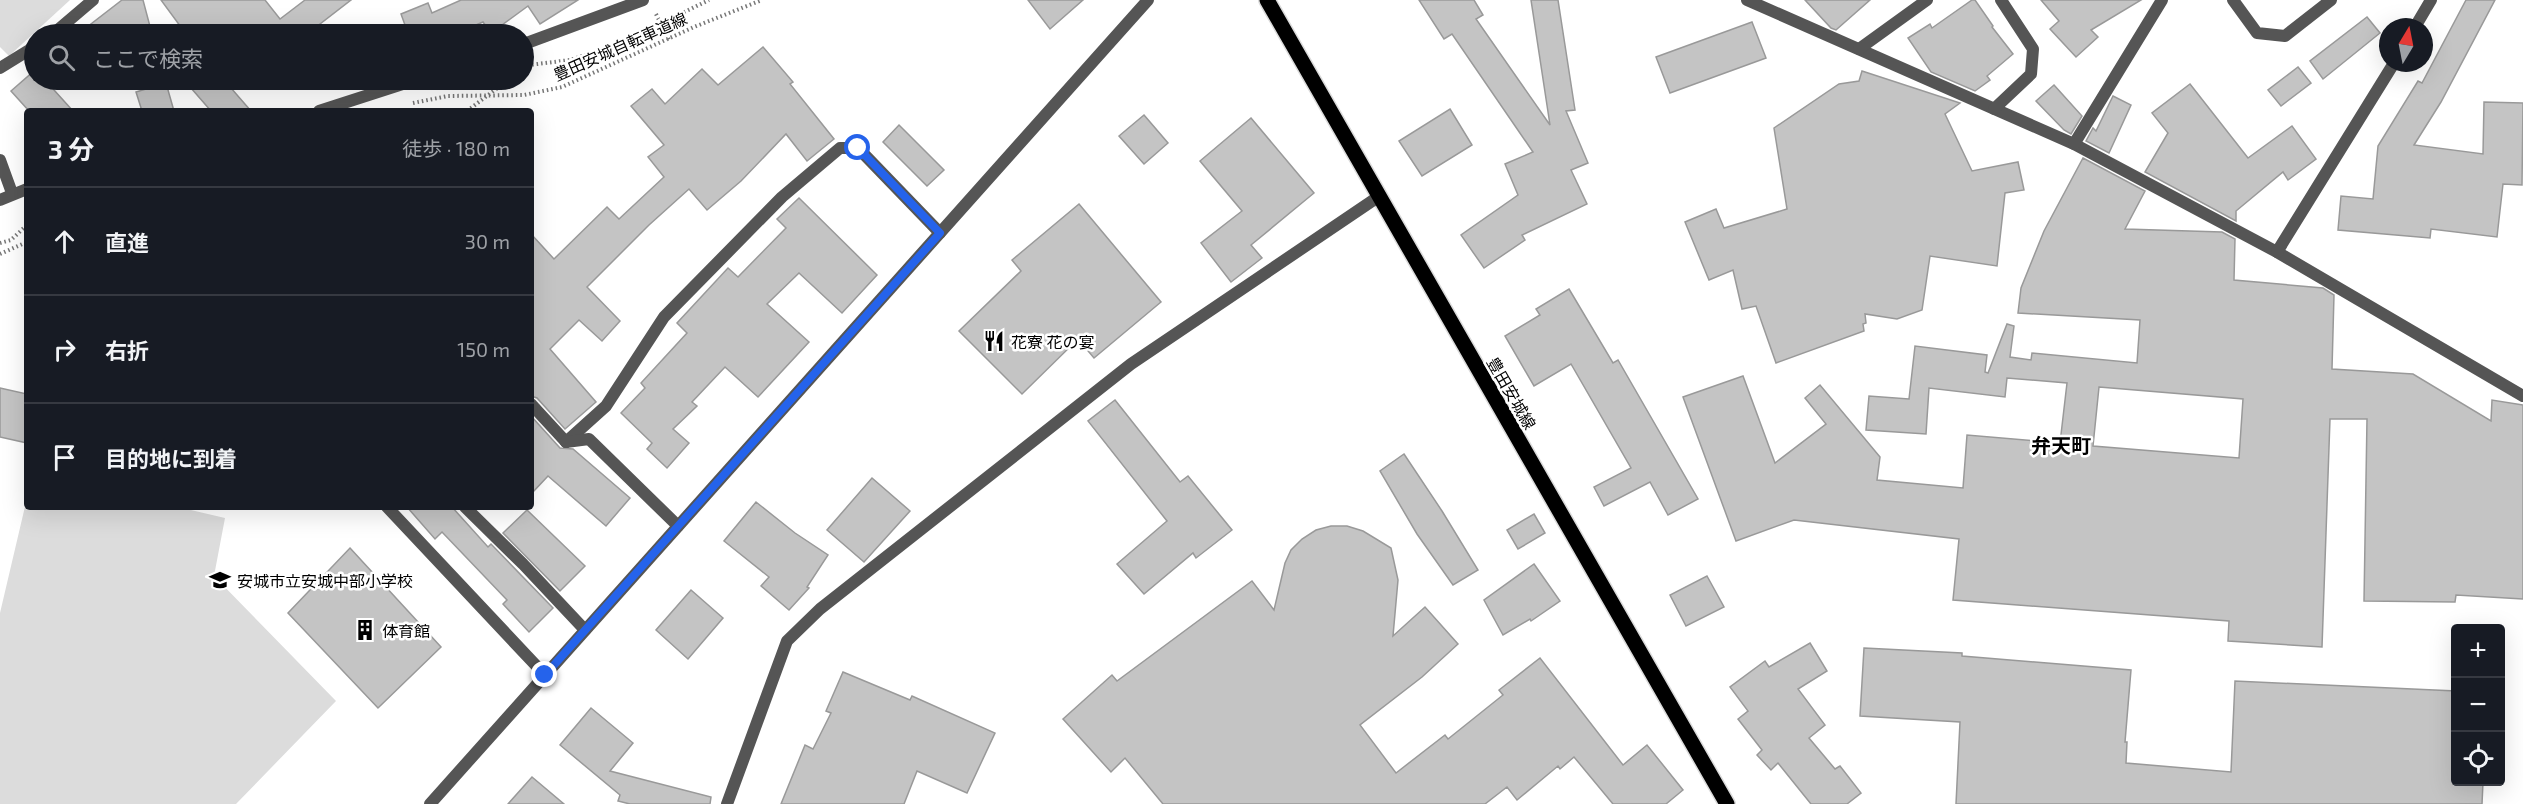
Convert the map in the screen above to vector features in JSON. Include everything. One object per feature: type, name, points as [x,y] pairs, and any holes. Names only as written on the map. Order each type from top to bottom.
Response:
[{"type":"main road","name":"豊田安城線","points":[[1267,0],[1727,804]]},
{"type":"street","points":[[65,24],[93,0]]},
{"type":"street","points":[[430,804],[1148,0]]},
{"type":"street","points":[[1747,0],[2074,144],[2277,252],[2523,396]]},
{"type":"street","points":[[1859,49],[1927,0]]},
{"type":"street","points":[[1994,109],[2031,74],[2033,49],[2001,0]]},
{"type":"street","points":[[2074,144],[2162,0]]},
{"type":"street","points":[[2233,0],[2257,33],[2285,36],[2331,0]]},
{"type":"street","points":[[2420,18],[2431,0]]},
{"type":"street","points":[[534,41],[648,4]]},
{"type":"street","points":[[0,68],[24,53]]},
{"type":"street","points":[[2277,252],[2388,72]]},
{"type":"street","points":[[328,108],[383,90]]},
{"type":"street","points":[[566,442],[606,406],[663,317],[782,197],[840,148],[858,148],[940,233]]},
{"type":"street","points":[[0,160],[12,193]]},
{"type":"street","points":[[0,200],[24,190]]},
{"type":"street","points":[[727,804],[787,641],[820,609],[1131,364],[1378,197]]},
{"type":"street","points":[[534,407],[566,442]]},
{"type":"street","points":[[566,442],[589,440],[678,526]]},
{"type":"street","points":[[390,510],[545,675]]},
{"type":"street","points":[[468,510],[585,630]]},
{"type":"path","points":[[534,64],[570,60],[619,44],[710,0]]},
{"type":"path","name":"豊田安城自転車道線","points":[[404,105],[448,96],[525,95],[562,87],[762,0]]},
{"type":"path","points":[[648,4],[669,40]]},
{"type":"path","points":[[471,108],[495,90]]},
{"type":"path","points":[[0,243],[11,240],[24,228]]},
{"type":"path","points":[[0,254],[24,243]]},
{"type":"shaded area","points":[[0,0],[70,0],[44,24],[24,24],[24,42],[9,56],[0,47]]},
{"type":"shaded area","points":[[24,510],[191,510],[225,518],[214,576],[336,701],[236,804],[0,804],[0,613]]},
{"type":"building","points":[[122,0],[143,0],[149,24],[91,24]]},
{"type":"building","points":[[161,0],[265,0],[280,19],[305,0],[351,0],[320,24],[179,24]]},
{"type":"building","points":[[461,0],[578,0],[540,24],[528,6],[503,24],[484,24],[483,22],[478,24],[405,24],[401,14],[428,3],[432,13]]},
{"type":"building","points":[[1028,0],[1083,0],[1050,29]]},
{"type":"building","points":[[1419,0],[1474,0],[1483,15],[1476,19],[1550,125],[1531,0],[1558,0],[1575,110],[1566,111],[1588,163],[1571,170],[1587,204],[1522,235],[1525,240],[1484,268],[1461,235],[1518,195],[1505,164],[1533,152],[1452,34],[1444,39]]},
{"type":"building","points":[[1805,0],[1870,0],[1836,30],[1831,28]]},
{"type":"building","points":[[1975,0],[2013,54],[1987,76],[1990,80],[1975,91],[1931,72],[1908,38],[1930,24],[1932,28]]},
{"type":"building","points":[[2041,0],[2141,0],[2091,30],[2098,37],[2076,57],[2050,29],[2059,21]]},
{"type":"building","points":[[2466,0],[2495,0],[2441,102],[2414,145],[2483,154],[2484,102],[2523,103],[2522,185],[2503,184],[2497,237],[2431,229],[2430,238],[2338,230],[2341,196],[2373,199],[2378,146],[2418,81],[2422,83],[2428,72],[2433,72],[2433,62]]},
{"type":"building","points":[[2367,17],[2379,32],[2323,79],[2310,61]]},
{"type":"building","points":[[1752,22],[1766,58],[1670,93],[1656,57]]},
{"type":"building","points":[[763,47],[793,82],[790,84],[834,139],[807,161],[786,134],[741,181],[707,210],[689,189],[587,287],[620,321],[602,341],[579,320],[550,349],[596,402],[565,429],[534,397],[534,237],[554,259],[607,207],[619,219],[664,177],[648,157],[664,145],[631,106],[652,89],[665,104],[702,69],[718,85]]},
{"type":"building","points":[[2298,67],[2311,83],[2281,106],[2268,90]]},
{"type":"building","points":[[1862,71],[1960,103],[1945,114],[1972,171],[2018,162],[2024,190],[2005,193],[1997,266],[1930,256],[1922,310],[1897,319],[1865,314],[1864,331],[1776,363],[1756,306],[1742,309],[1733,270],[1709,280],[1685,222],[1716,209],[1724,228],[1787,209],[1774,128],[1839,84],[1859,81]]},
{"type":"building","points":[[24,80],[24,90],[54,90],[70,108],[26,108],[11,91]]},
{"type":"building","points":[[2190,84],[2248,158],[2292,126],[2316,159],[2288,180],[2283,172],[2236,211],[2236,221],[2145,172],[2168,133],[2152,113]]},
{"type":"building","points":[[2054,85],[2082,116],[2071,134],[2064,130],[2036,101]]},
{"type":"building","points":[[168,90],[173,108],[141,108],[136,92]]},
{"type":"building","points":[[193,90],[233,90],[248,108],[208,108]]},
{"type":"building","points":[[2113,96],[2131,105],[2109,153],[2086,141],[2093,128],[2096,131]]},
{"type":"building","points":[[1450,109],[1472,145],[1422,176],[1399,141]]},
{"type":"building","points":[[1144,115],[1168,143],[1144,164],[1119,136]]},
{"type":"building","points":[[1251,118],[1314,193],[1251,245],[1262,258],[1231,282],[1201,243],[1242,211],[1200,161]]},
{"type":"building","points":[[899,125],[944,170],[927,186],[883,142]]},
{"type":"building","points":[[2083,158],[2145,191],[2125,229],[2222,232],[2235,239],[2234,280],[2323,288],[2334,295],[2332,369],[2413,374],[2491,421],[2492,400],[2523,405],[2523,599],[2456,595],[2455,602],[2364,601],[2367,419],[2330,419],[2322,647],[2228,641],[2229,621],[1953,600],[1959,539],[1794,520],[1736,541],[1683,397],[1743,376],[1775,463],[1826,424],[1805,398],[1820,385],[1880,457],[1877,480],[1963,488],[1967,435],[2060,443],[2067,383],[2007,378],[2005,397],[1929,388],[1926,434],[1866,430],[1869,396],[1909,399],[1915,346],[1987,355],[1985,372],[1988,373],[2007,324],[2014,326],[2010,357],[2031,360],[2032,353],[2137,363],[2140,320],[2018,313],[2021,288],[2044,231]],"holes":[[[2099,387],[2243,399],[2239,458],[2093,446]]]},
{"type":"building","points":[[799,198],[877,275],[842,313],[799,273],[767,304],[809,342],[758,397],[725,367],[692,402],[697,406],[673,429],[689,443],[667,468],[647,449],[652,443],[621,413],[645,388],[641,383],[687,333],[677,323],[728,268],[738,277],[786,228],[777,219]]},
{"type":"building","points":[[1079,204],[1161,302],[1094,358],[1078,339],[1022,394],[959,331],[1021,271],[1012,260]]},
{"type":"building","points":[[1569,289],[1613,363],[1618,360],[1698,499],[1668,515],[1650,482],[1604,506],[1594,487],[1631,468],[1571,364],[1534,386],[1505,336],[1540,315],[1536,309]]},
{"type":"building","points":[[0,388],[24,393],[24,442],[0,437]]},
{"type":"building","points":[[1115,400],[1180,482],[1188,476],[1232,530],[1196,558],[1193,553],[1144,594],[1117,564],[1167,521],[1088,421]]},
{"type":"building","points":[[534,419],[560,448],[573,449],[630,498],[606,526],[548,476],[534,491]]},
{"type":"building","points":[[1404,454],[1478,570],[1453,585],[1417,534],[1380,471]]},
{"type":"building","points":[[872,478],[910,511],[864,562],[827,530]]},
{"type":"building","points":[[756,502],[795,533],[828,555],[807,587],[809,588],[789,610],[761,586],[769,577],[724,541]]},
{"type":"building","points":[[410,510],[455,510],[488,547],[491,544],[553,608],[529,632],[503,604],[507,600],[442,532],[435,539]]},
{"type":"building","points":[[527,510],[585,566],[560,591],[503,533]]},
{"type":"building","points":[[1534,514],[1545,533],[1518,549],[1507,530]]},
{"type":"building","points":[[1331,526],[1347,526],[1363,531],[1391,548],[1398,580],[1393,636],[1425,607],[1458,644],[1422,677],[1360,725],[1396,773],[1445,735],[1448,739],[1503,695],[1499,690],[1540,658],[1623,765],[1647,745],[1683,790],[1666,804],[1613,804],[1574,757],[1560,769],[1558,766],[1517,800],[1507,787],[1485,804],[1163,804],[1125,758],[1111,772],[1063,719],[1112,675],[1117,681],[1252,581],[1274,610],[1285,563],[1291,550],[1316,530]]},
{"type":"building","name":"体育館","points":[[350,548],[441,647],[378,708],[288,613]]},
{"type":"building","points":[[1534,564],[1560,601],[1531,621],[1530,619],[1503,635],[1484,600]]},
{"type":"building","points":[[1707,576],[1724,607],[1686,626],[1670,595]]},
{"type":"building","points":[[691,590],[723,618],[688,659],[656,630]]},
{"type":"building","points":[[1810,643],[1827,671],[1798,689],[1825,725],[1809,738],[1835,769],[1840,766],[1861,793],[1847,804],[1811,804],[1778,763],[1771,770],[1757,755],[1762,750],[1738,719],[1748,711],[1730,687],[1765,661],[1769,667]]},
{"type":"building","points":[[1864,648],[1962,653],[1962,656],[2131,670],[2125,742],[2127,742],[2126,763],[2231,772],[2235,681],[2451,691],[2451,786],[2483,786],[2482,804],[1956,804],[1960,722],[1860,716]]},
{"type":"building","points":[[843,672],[910,700],[912,696],[995,733],[967,793],[917,771],[904,804],[781,804],[805,745],[813,749],[831,713],[826,711]]},
{"type":"building","points":[[591,708],[633,743],[610,771],[711,797],[710,804],[630,804],[618,801],[620,795],[560,745]]},
{"type":"building","points":[[532,777],[564,804],[508,804]]},
{"type":"place","name":"花寮 花の宴","points":[[994,341]]},
{"type":"place","name":"安城市立安城中部小学校","points":[[220,580]]},
{"type":"place","name":"体育館","points":[[365,630]]},
{"type":"district","name":"弁天町","points":[[2061,445]]},
{"type":"route","points":[[545,675],[940,233],[858,148]]}]
